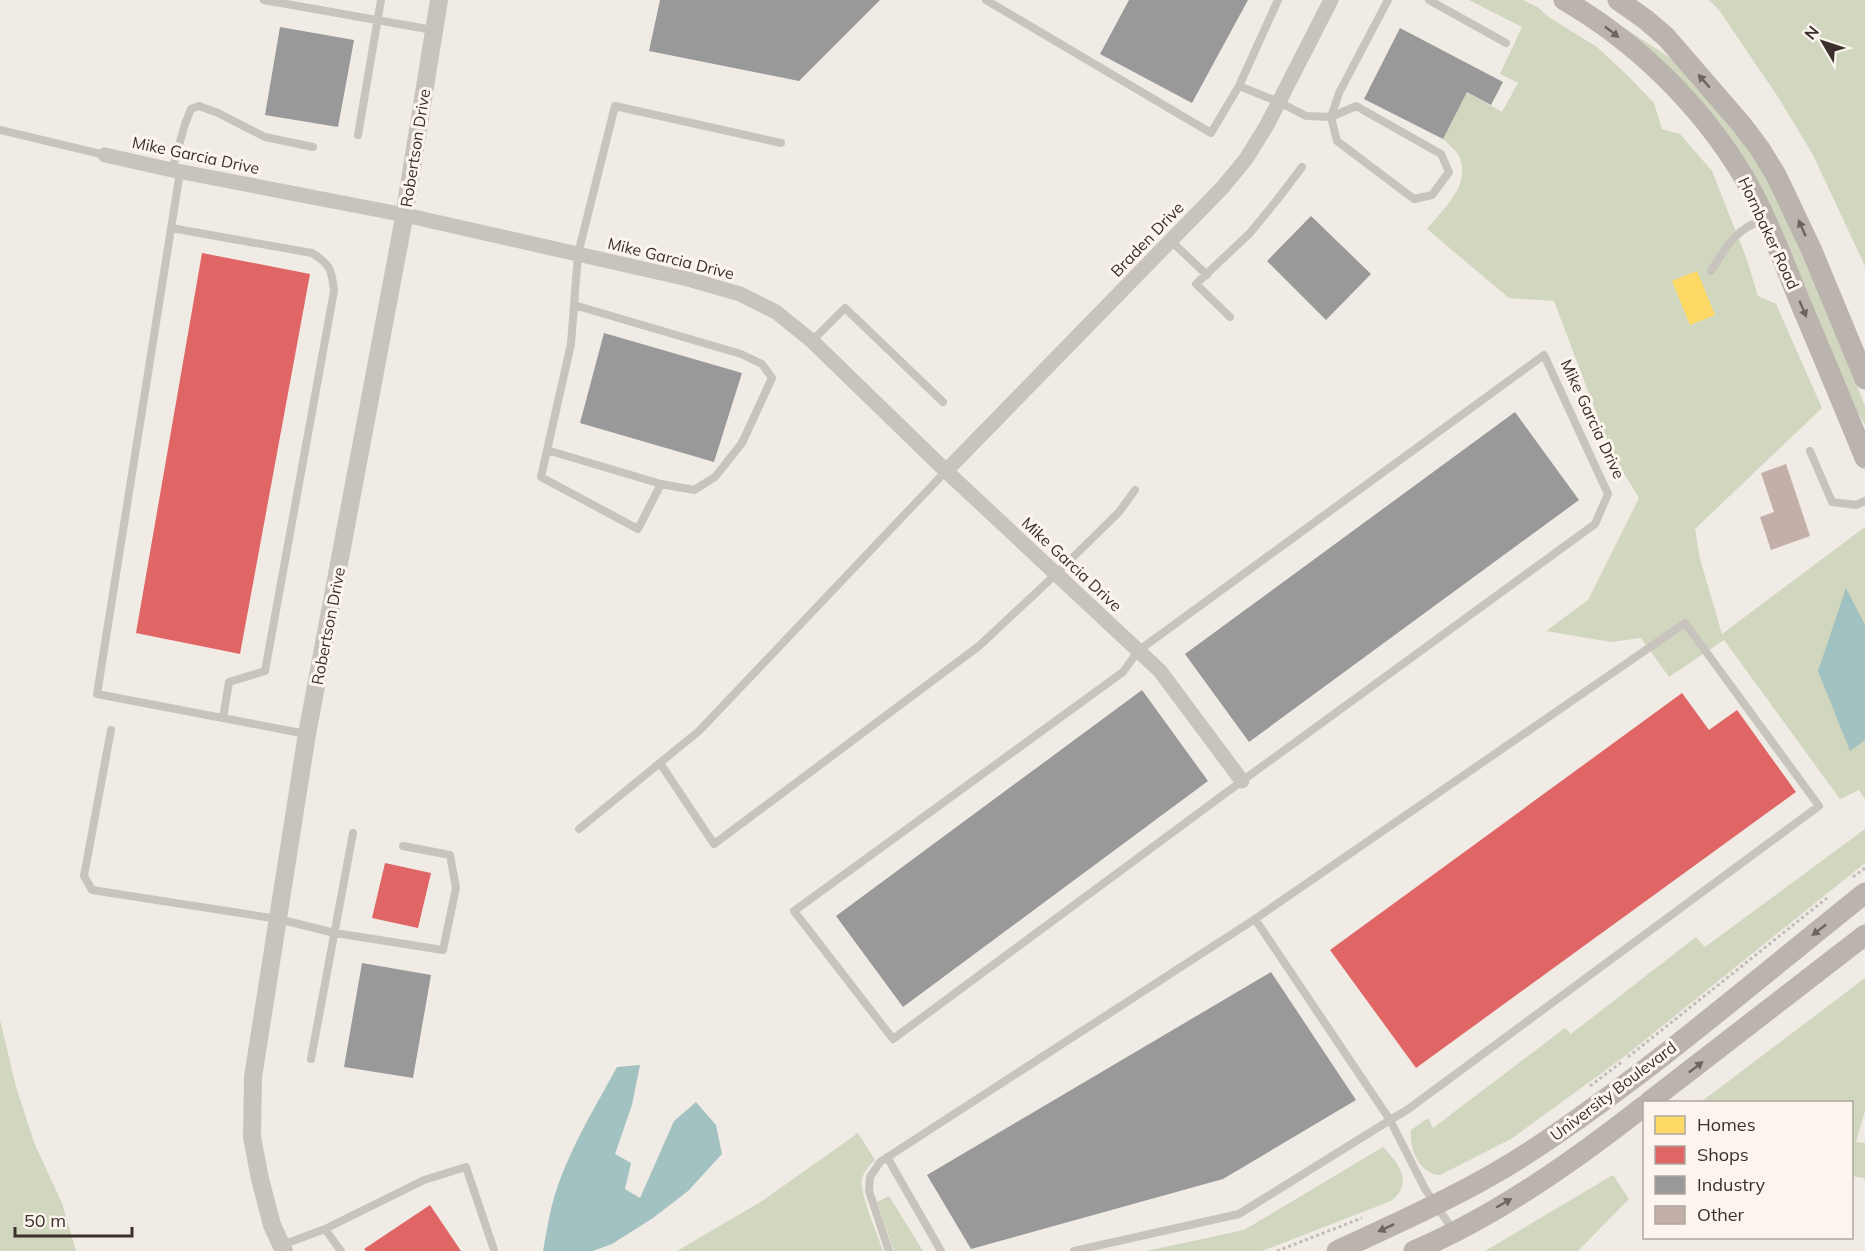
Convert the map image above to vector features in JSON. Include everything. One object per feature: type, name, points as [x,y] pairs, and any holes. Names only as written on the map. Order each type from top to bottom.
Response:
[{"type":"main road","name":"Hornbaker Road","points":[[1564,0],[1627,44],[1678,91],[1742,173],[1767,220],[1865,458]]},
{"type":"main road","name":"Hornbaker Road","points":[[1618,0],[1666,37],[1761,148],[1799,222],[1865,379]]},
{"type":"main road","name":"University Boulevard","points":[[1337,1251],[1436,1205],[1490,1176],[1571,1124],[1656,1060],[1856,888]]},
{"type":"main road","name":"University Boulevard","points":[[1650,1101],[1865,935]]},
{"type":"main road","name":"University Boulevard","points":[[1414,1251],[1454,1232],[1515,1196],[1606,1136],[1643,1107]]},
{"type":"street","name":"Robertson Drive","points":[[283,1248],[273,1225],[260,1179],[252,1137],[253,1077],[307,734],[405,215],[439,0]]},
{"type":"street","name":"Braden Drive","points":[[946,471],[1222,189],[1246,159],[1279,102],[1331,0]]},
{"type":"street","name":"Mike Garcia Drive","points":[[105,154],[176,171],[405,215],[688,279],[740,294],[776,312],[812,341],[946,471],[1160,670],[1242,781]]},
{"type":"lane","points":[[264,0],[433,30]]},
{"type":"lane","points":[[358,135],[381,0]]},
{"type":"lane","points":[[986,0],[1211,133],[1239,86],[1278,0]]},
{"type":"lane","points":[[1239,86],[1306,116],[1331,117],[1356,105],[1441,154],[1449,172],[1432,195],[1414,199],[1337,141],[1331,117],[1339,93],[1388,0]]},
{"type":"lane","points":[[1429,0],[1506,43]]},
{"type":"lane","points":[[307,734],[97,693],[171,228],[176,171],[185,124],[191,110],[199,106],[265,137],[313,147]]},
{"type":"lane","points":[[661,484],[638,530],[541,477],[571,344],[578,254],[615,106],[781,143]]},
{"type":"lane","points":[[0,130],[105,154]]},
{"type":"lane","points":[[1230,317],[1196,285],[1250,233],[1302,167]]},
{"type":"lane","points":[[1711,271],[1732,239],[1752,223],[1767,220]]},
{"type":"lane","points":[[171,228],[312,253],[325,261],[333,274],[334,291],[265,671],[229,682],[223,718]]},
{"type":"lane","points":[[1171,241],[1207,274]]},
{"type":"lane","points":[[547,450],[661,484],[694,490],[715,477],[742,443],[772,378],[762,364],[741,354],[574,305]]},
{"type":"lane","points":[[812,341],[845,308],[943,402]]},
{"type":"lane","name":"Mike Garcia Drive","points":[[1544,355],[1608,494],[1595,524],[1242,781],[893,1040],[794,911],[1123,672],[1138,651],[1544,355]]},
{"type":"lane","points":[[1810,451],[1832,502],[1856,505],[1865,501]]},
{"type":"lane","points":[[579,829],[699,731],[946,471]]},
{"type":"lane","points":[[660,763],[714,844],[979,646],[1119,512],[1136,490]]},
{"type":"lane","points":[[889,1251],[869,1191],[873,1171],[888,1157],[1255,919],[1685,623],[1819,806],[1407,1110],[1239,1214],[1074,1251]]},
{"type":"lane","points":[[111,730],[84,876],[92,890],[278,919],[335,933],[443,950],[456,888],[450,855],[403,846]]},
{"type":"lane","points":[[311,1059],[353,833]]},
{"type":"lane","points":[[1255,919],[1390,1120],[1415,1171],[1454,1232]]},
{"type":"lane","points":[[888,1157],[941,1251]]},
{"type":"lane","points":[[283,1248],[424,1180],[466,1167],[494,1250]]},
{"type":"lane","points":[[325,1229],[341,1251]]},
{"type":"path","points":[[1856,888],[1865,868]]},
{"type":"path","points":[[1589,1086],[1830,895]]},
{"type":"path","points":[[1277,1251],[1372,1214]]},
{"type":"green space","points":[[1469,0],[1523,0],[1539,8],[1547,16],[1597,47],[1654,103],[1662,129],[1680,134],[1712,171],[1747,260],[1758,296],[1776,304],[1822,408],[1695,529],[1700,559],[1722,634],[1865,527],[1865,799],[1859,790],[1840,799],[1724,640],[1669,677],[1641,638],[1611,642],[1546,631],[1588,600],[1639,498],[1611,452],[1554,301],[1509,298],[1427,229],[1448,205],[1462,177],[1459,156],[1443,139],[1467,92],[1502,112],[1518,83],[1500,74],[1522,27]]},
{"type":"green space","points":[[1709,0],[1865,0],[1865,266],[1813,155],[1778,97],[1719,10]]},
{"type":"green space","points":[[1626,29],[1684,67],[1756,158],[1794,231],[1865,406],[1865,425],[1853,404],[1776,220]]},
{"type":"green space","points":[[1865,829],[1865,863],[1625,1056],[1511,1139],[1440,1175],[1433,1174],[1421,1165],[1414,1152],[1411,1130],[1428,1118],[1433,1128],[1565,1028],[1571,1034],[1696,937],[1705,947]]},
{"type":"green space","points":[[1865,978],[1865,1111],[1856,1142],[1865,1143],[1865,1180],[1853,1176],[1853,1101],[1702,1101]]},
{"type":"green space","points":[[0,1020],[16,1087],[35,1145],[62,1203],[76,1251],[0,1251]]},
{"type":"green space","points":[[858,1133],[875,1160],[864,1173],[862,1185],[866,1204],[883,1251],[677,1251],[762,1201]]},
{"type":"green space","points":[[1383,1147],[1402,1174],[1402,1188],[1391,1201],[1262,1251],[1146,1251],[1244,1230]]},
{"type":"green space","points":[[1613,1175],[1629,1199],[1578,1251],[1485,1251]]},
{"type":"green space","points":[[889,1196],[923,1251],[894,1251],[877,1202]]},
{"type":"water","points":[[1846,588],[1865,625],[1865,740],[1850,751],[1818,671]]},
{"type":"water","points":[[640,1065],[632,1105],[615,1154],[631,1163],[625,1189],[640,1198],[674,1121],[696,1102],[716,1125],[722,1154],[688,1191],[653,1218],[612,1244],[593,1251],[543,1251],[558,1187],[580,1134],[617,1067]]},
{"type":"building: Homes","points":[[1697,271],[1715,315],[1690,325],[1672,281]]},
{"type":"building: Shops","points":[[202,253],[310,274],[240,654],[136,633]]},
{"type":"building: Shops","points":[[1682,693],[1709,730],[1737,710],[1796,792],[1416,1068],[1330,950]]},
{"type":"building: Shops","points":[[385,863],[431,873],[418,928],[372,918]]},
{"type":"building: Shops","points":[[430,1205],[461,1251],[366,1251],[364,1249]]},
{"type":"building: Industry","points":[[660,0],[880,0],[799,81],[649,51]]},
{"type":"building: Industry","points":[[1129,0],[1248,0],[1192,103],[1100,54]]},
{"type":"building: Industry","points":[[280,27],[354,40],[338,127],[265,115]]},
{"type":"building: Industry","points":[[1400,28],[1503,82],[1491,105],[1467,92],[1443,139],[1364,99]]},
{"type":"building: Industry","points":[[1311,216],[1371,274],[1326,320],[1267,261]]},
{"type":"building: Industry","points":[[604,333],[742,373],[714,462],[580,423]]},
{"type":"building: Industry","points":[[1515,412],[1579,500],[1249,742],[1185,654]]},
{"type":"building: Industry","points":[[1142,690],[1208,781],[903,1007],[836,916]]},
{"type":"building: Industry","points":[[362,963],[431,975],[413,1078],[344,1067]]},
{"type":"building: Industry","points":[[1271,972],[1356,1100],[1223,1179],[971,1249],[927,1175]]},
{"type":"building: Other","points":[[1786,464],[1810,536],[1771,550],[1760,517],[1774,512],[1761,473]]}]
